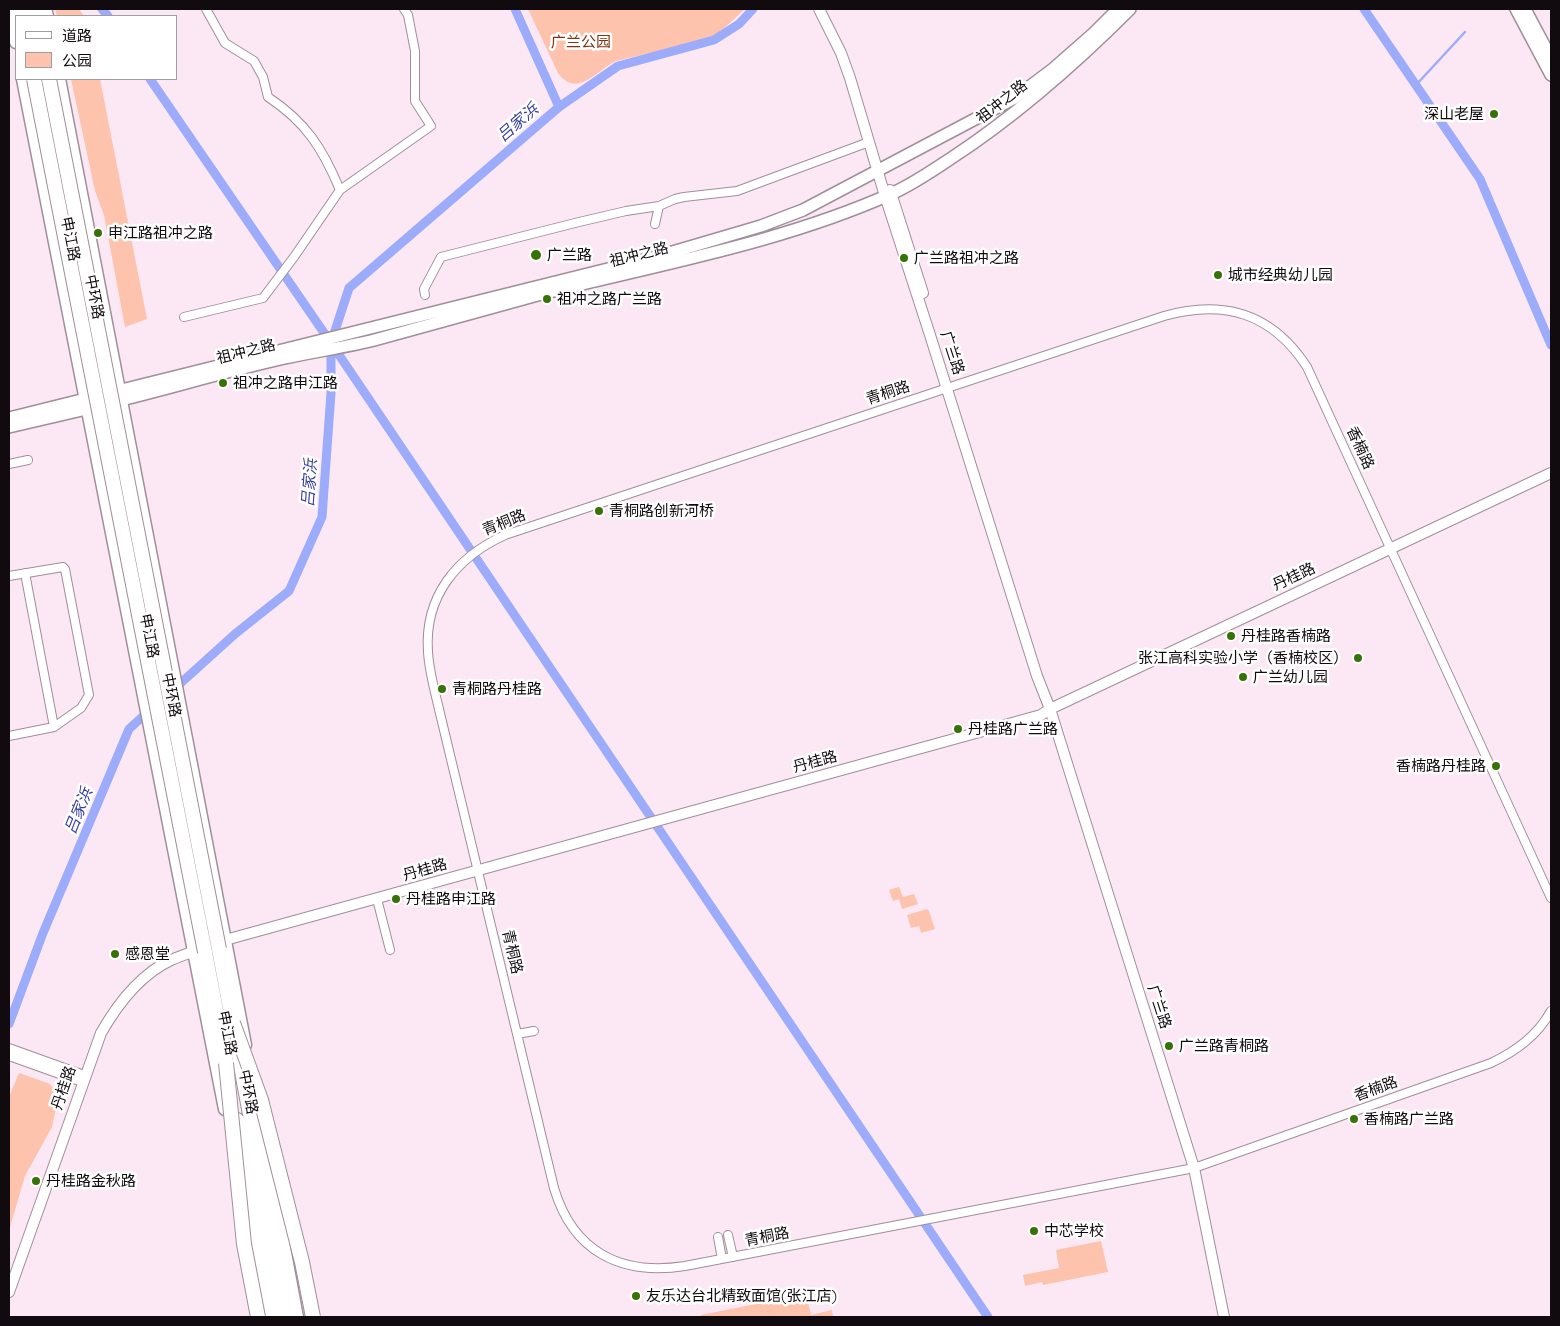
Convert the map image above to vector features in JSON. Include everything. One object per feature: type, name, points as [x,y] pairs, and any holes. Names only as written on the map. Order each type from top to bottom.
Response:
[{"type":"highway","name":"中环路","points":[[34,80],[276,1317]]},
{"type":"highway","name":"中环路","points":[[49,80],[223,940],[233,1023],[288,1317]]},
{"type":"highway","points":[[233,1023],[261,1100],[302,1262],[313,1317]]},
{"type":"highway","points":[[226,1063],[244,1244],[258,1317]]},
{"type":"main road","points":[[10,9],[15,36]]},
{"type":"main road","name":"祖冲之路","points":[[9,418],[120,396],[284,354],[374,328],[652,258],[762,226],[804,210],[1013,99],[1054,68],[1118,9]]},
{"type":"main road","name":"祖冲之路","points":[[284,354],[374,340],[545,294],[712,253],[809,225],[861,207],[915,181],[975,143],[1021,109],[1100,39],[1130,9]]},
{"type":"main road","points":[[1516,9],[1551,75]]},
{"type":"main road","points":[[1525,9],[1551,58]]},
{"type":"main road","name":"申江路","points":[[23,80],[85,404],[140,673],[266,1317]]},
{"type":"main road","name":"申江路","points":[[59,80],[297,1317]]},
{"type":"main road","name":"祖冲之路","points":[[9,427],[85,404]]},
{"type":"street","points":[[206,9],[225,43],[254,61],[263,77],[268,97],[284,108],[307,129],[328,160],[340,190]]},
{"type":"street","points":[[184,317],[263,298],[340,190],[431,126],[415,101],[415,52],[408,15],[404,9]]},
{"type":"street","name":"广兰路","points":[[819,9],[841,53],[869,142],[880,169]]},
{"type":"street","name":"广兰路","points":[[824,9],[838,34],[854,76],[888,195],[912,254],[949,387],[1040,665],[1050,698],[1050,709],[1194,1168],[1224,1317]]},
{"type":"street","points":[[425,295],[424,289],[441,257],[626,211],[659,206],[675,198],[737,191],[869,142]]},
{"type":"street","points":[[655,224],[659,206]]},
{"type":"street","name":"香楠路","points":[[949,387],[1181,311],[1216,308],[1247,316],[1262,322],[1288,342],[1307,367],[1551,898]]},
{"type":"street","name":"青桐路","points":[[949,387],[514,532],[486,544],[462,562],[443,587],[435,603],[428,635],[428,652],[438,706],[558,1202],[566,1219],[578,1234],[597,1251],[611,1259],[638,1268],[672,1268],[1194,1168]]},
{"type":"street","points":[[9,464],[28,460]]},
{"type":"street","name":"丹桂路","points":[[223,940],[477,868],[1041,716],[1050,709],[1551,473]]},
{"type":"street","points":[[9,576],[63,567],[67,579],[89,695],[80,708],[54,728],[9,736]]},
{"type":"street","points":[[25,573],[54,728]]},
{"type":"street","name":"丹桂路","points":[[9,1280],[97,1032],[113,1005],[137,978],[164,958],[194,948],[377,898],[477,868]]},
{"type":"street","points":[[377,898],[390,950]]},
{"type":"street","name":"香楠路","points":[[1194,1168],[1491,1063],[1511,1053],[1528,1041],[1539,1029],[1551,1010]]},
{"type":"street","points":[[517,1034],[534,1030]]},
{"type":"street","points":[[9,1048],[26,1058],[81,1078]]},
{"type":"street","points":[[9,1056],[26,1058]]},
{"type":"street","name":"丹桂路","points":[[9,1292],[81,1078]]},
{"type":"street","points":[[728,1235],[733,1257]]},
{"type":"street","points":[[718,1237],[722,1259]]},
{"type":"green space","points":[[55,9],[79,9],[83,15],[57,15]]},
{"type":"green space","name":"广兰公园","points":[[528,9],[745,9],[719,33],[701,41],[616,61],[587,80],[580,83],[572,83],[565,80],[558,73]]},
{"type":"green space","points":[[71,80],[100,80],[147,319],[125,327],[104,215],[95,191]]},
{"type":"green space","points":[[899,887],[903,897],[914,894],[918,904],[902,909],[899,899],[893,901],[889,890]]},
{"type":"green space","points":[[927,909],[935,929],[921,933],[919,926],[911,928],[907,915]]},
{"type":"green space","points":[[19,1073],[50,1084],[56,1092],[57,1104],[52,1127],[25,1176],[10,1227],[9,1247],[9,1097]]},
{"type":"green space","points":[[1101,1241],[1108,1272],[1043,1285],[1042,1282],[1025,1286],[1023,1275],[1059,1268],[1056,1250]]},
{"type":"green space","points":[[806,1294],[811,1315],[832,1310],[833,1317],[702,1317],[701,1315]]},
{"type":"waterway","points":[[102,9],[107,15]]},
{"type":"waterway","name":"吕家浜","points":[[173,690],[235,634],[289,591],[322,517],[331,393],[331,343],[349,288],[559,107],[515,9]]},
{"type":"waterway","points":[[559,107],[618,66],[714,40],[739,24],[753,9]]},
{"type":"waterway","points":[[1364,9],[1480,179],[1551,345]]},
{"type":"waterway","points":[[1416,85],[1465,32]]},
{"type":"waterway","points":[[151,80],[331,343],[988,1317]]},
{"type":"waterway","name":"吕家浜","points":[[9,1024],[43,933],[129,729],[150,710]]},
{"type":"place","name":"深山老屋","points":[[1494,114]]},
{"type":"place","name":"申江路祖冲之路","points":[[98,233]]},
{"type":"place","name":"广兰路","points":[[536,255]]},
{"type":"place","name":"广兰路祖冲之路","points":[[904,258]]},
{"type":"place","name":"城市经典幼儿园","points":[[1218,275]]},
{"type":"place","name":"祖冲之路广兰路","points":[[547,299]]},
{"type":"place","name":"祖冲之路申江路","points":[[223,383]]},
{"type":"place","name":"青桐路创新河桥","points":[[599,511]]},
{"type":"place","name":"丹桂路香楠路","points":[[1231,636]]},
{"type":"place","name":"张江高科实验小学（香楠校区）","points":[[1358,658]]},
{"type":"place","name":"广兰幼儿园","points":[[1243,677]]},
{"type":"place","name":"青桐路丹桂路","points":[[442,689]]},
{"type":"place","name":"丹桂路广兰路","points":[[958,729]]},
{"type":"place","name":"香楠路丹桂路","points":[[1496,766]]},
{"type":"place","name":"丹桂路申江路","points":[[396,899]]},
{"type":"place","name":"感恩堂","points":[[115,954]]},
{"type":"place","name":"广兰路青桐路","points":[[1169,1046]]},
{"type":"place","name":"香楠路广兰路","points":[[1354,1119]]},
{"type":"place","name":"丹桂路金秋路","points":[[36,1181]]},
{"type":"place","name":"中芯学校","points":[[1034,1231]]},
{"type":"place","name":"友乐达台北精致面馆(张江店)","points":[[636,1296]]}]
